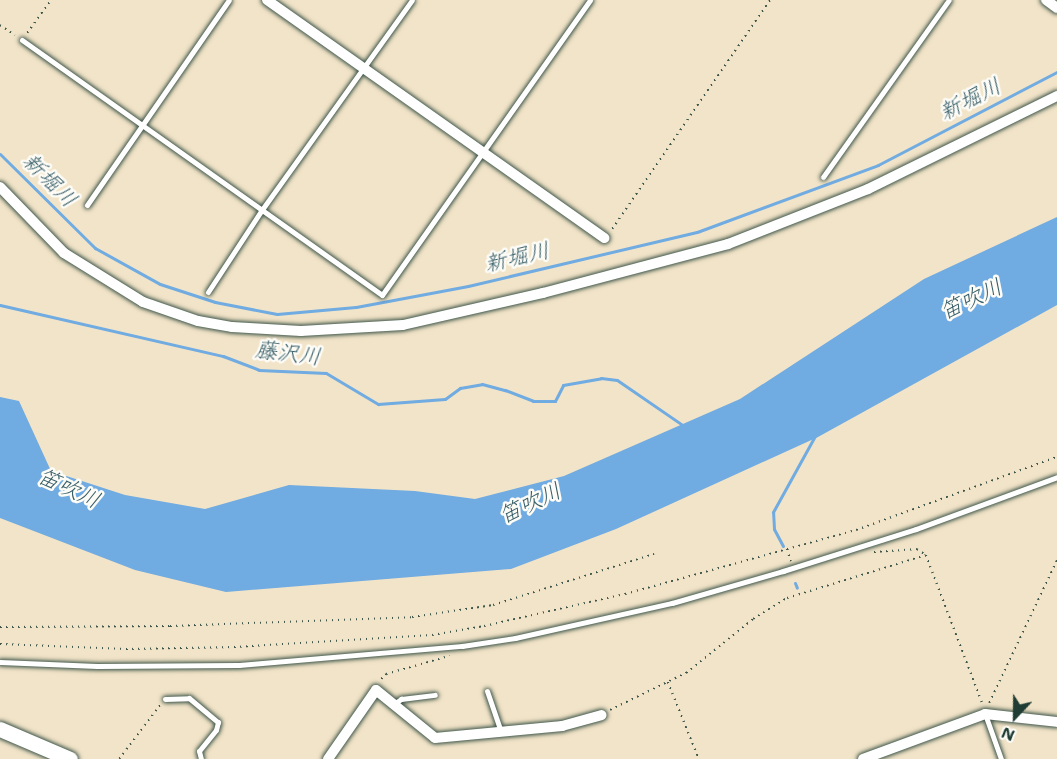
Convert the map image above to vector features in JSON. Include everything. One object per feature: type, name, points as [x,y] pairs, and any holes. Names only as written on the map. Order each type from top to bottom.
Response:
[{"type":"main road","points":[[0,729],[70,759]]},
{"type":"street","points":[[267,0],[605,238]]},
{"type":"street","points":[[1046,0],[1057,8]]},
{"type":"street","points":[[0,187],[64,253],[143,302],[198,321],[232,327],[301,331],[403,325],[543,293],[728,244],[868,189],[1057,96]]},
{"type":"street","points":[[327,759],[376,690],[435,738],[562,726],[602,715]]},
{"type":"street","points":[[863,759],[985,714],[1057,722]]},
{"type":"lane","points":[[87,204],[229,0]]},
{"type":"lane","points":[[208,292],[261,211],[412,0]]},
{"type":"lane","points":[[22,40],[382,295],[590,0]]},
{"type":"lane","points":[[823,177],[949,0]]},
{"type":"lane","points":[[0,663],[97,666],[227,665],[462,646],[577,626],[672,603],[916,529],[1057,477]]},
{"type":"lane","points":[[488,691],[501,732]]},
{"type":"lane","points":[[393,705],[401,699],[435,695]]},
{"type":"lane","points":[[165,699],[189,698],[218,722],[216,730],[199,751],[201,759]]},
{"type":"lane","points":[[985,714],[1001,759]]},
{"type":"path","points":[[0,25],[22,40],[51,0]]},
{"type":"path","points":[[605,238],[770,0]]},
{"type":"path","points":[[0,644],[126,649],[432,634],[571,607],[787,548],[894,517],[1057,457]]},
{"type":"path","points":[[855,547],[865,552],[917,549],[926,555],[985,711],[1057,560]]},
{"type":"path","points":[[787,548],[793,565]]},
{"type":"path","points":[[0,627],[170,626],[412,617],[493,605],[654,554]]},
{"type":"path","points":[[602,715],[696,666],[753,619],[788,598],[926,555]]},
{"type":"path","points":[[382,679],[386,674],[455,654],[462,646]]},
{"type":"path","points":[[668,682],[699,759]]},
{"type":"path","points":[[119,759],[165,699]]},
{"type":"water","name":"笛吹川","points":[[1057,217],[1057,305],[818,437],[616,529],[511,569],[226,592],[135,570],[0,518],[0,397],[19,401],[51,471],[125,495],[205,509],[289,485],[415,491],[475,499],[564,476],[740,399],[924,279]]},
{"type":"waterway","name":"新堀川","points":[[0,154],[95,248],[160,284],[215,302],[277,314],[356,307],[468,286],[697,232],[878,165],[1057,72]]},
{"type":"waterway","name":"藤沢川","points":[[0,305],[223,356],[259,370],[326,373],[378,404],[445,399],[460,388],[482,384],[533,401],[555,401],[563,385],[601,378],[617,380],[684,426]]},
{"type":"waterway","points":[[783,546],[774,529],[773,512],[815,436]]},
{"type":"waterway","points":[[795,583],[797,588]]}]
